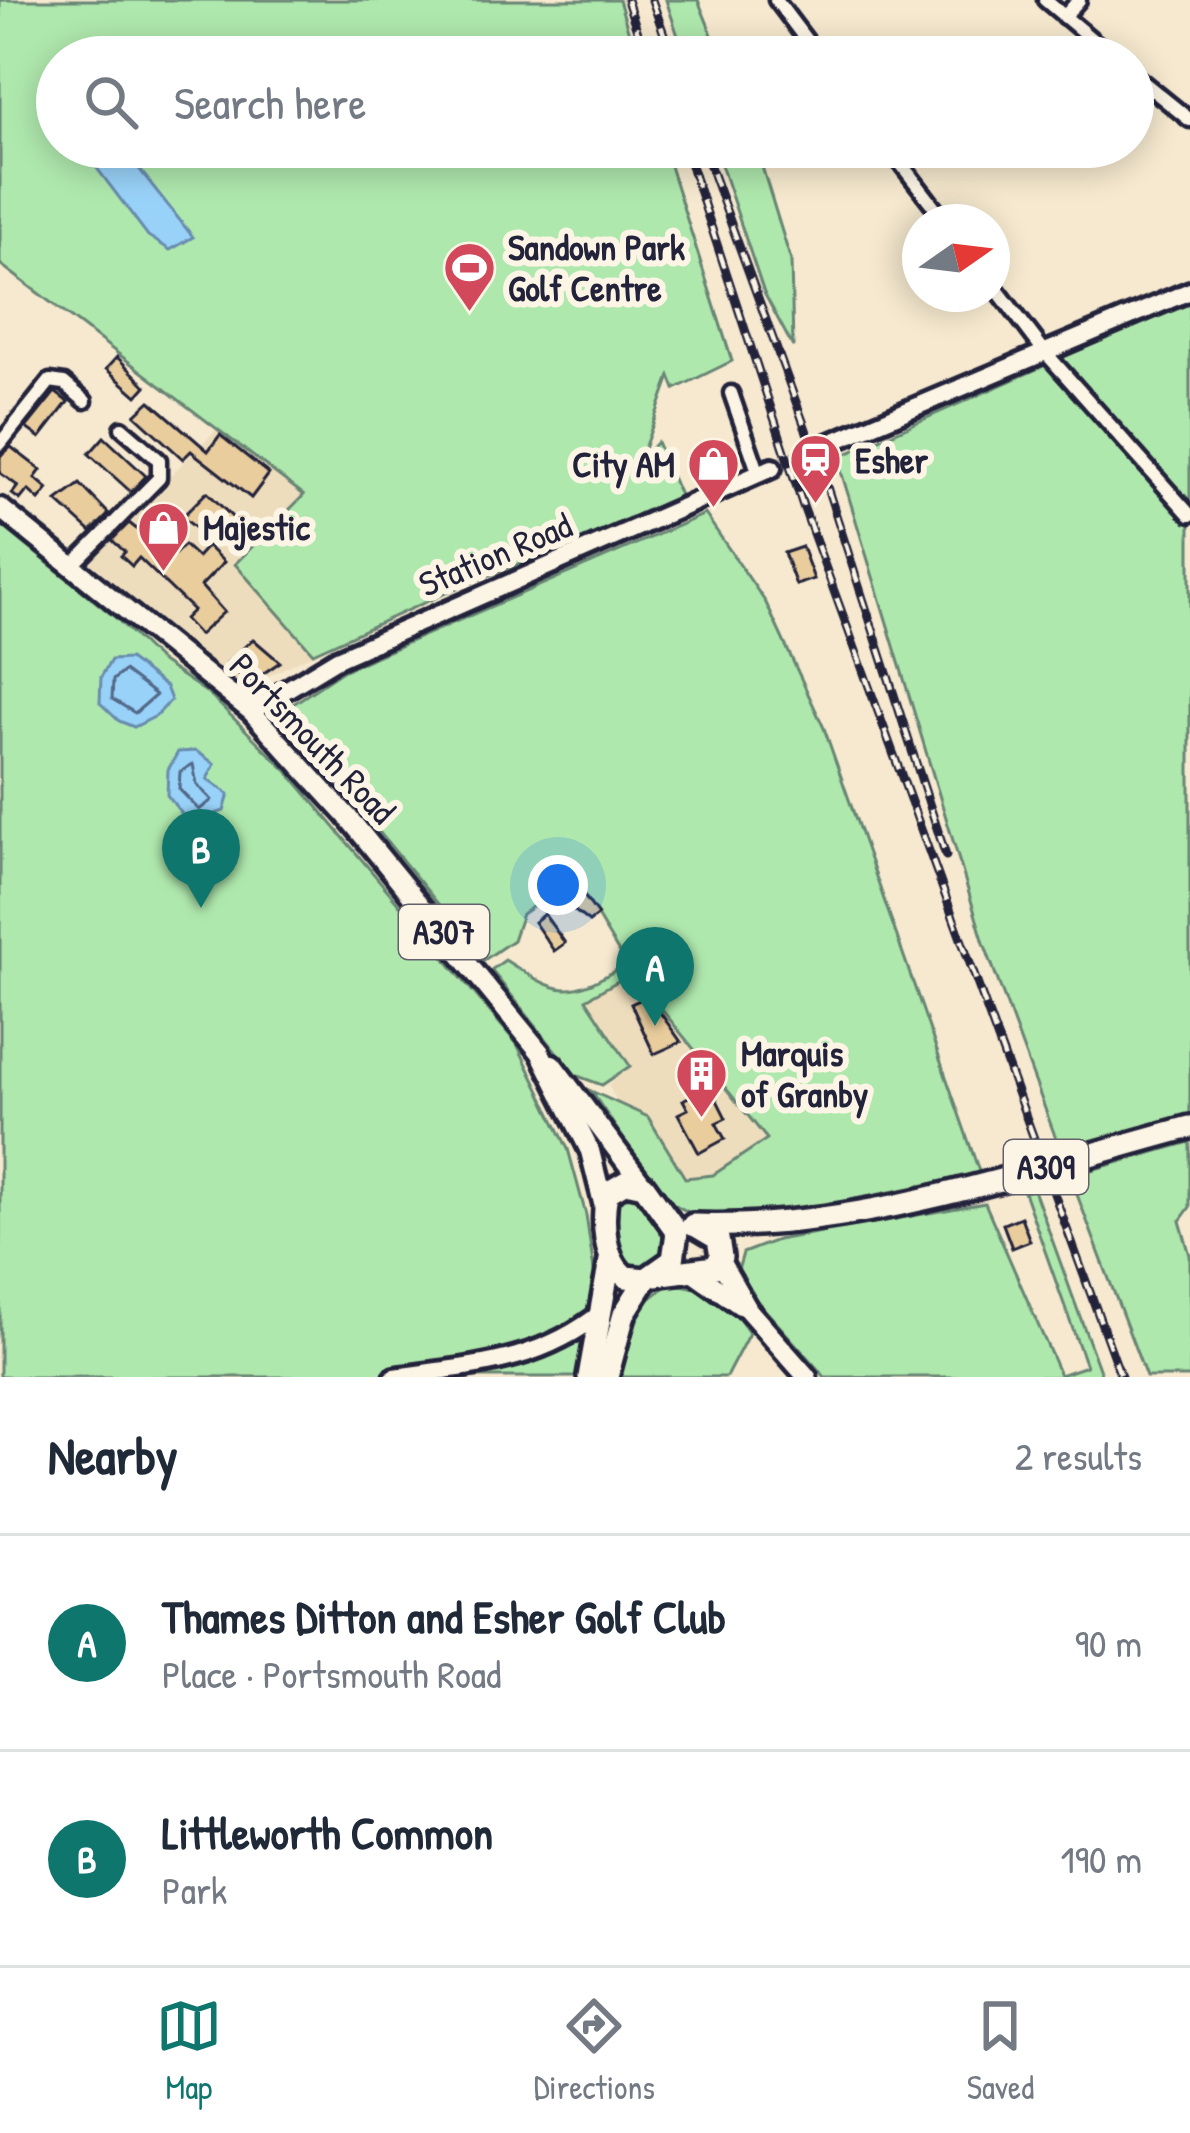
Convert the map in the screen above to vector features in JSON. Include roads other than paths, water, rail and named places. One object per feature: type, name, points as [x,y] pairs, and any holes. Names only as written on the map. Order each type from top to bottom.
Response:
[{"type":"highway","name":"A309","points":[[693,1225],[786,1220],[972,1188],[1190,1127]]},
{"type":"highway","points":[[616,1185],[644,1186],[668,1213],[677,1232],[677,1252],[650,1277],[624,1314],[596,1374],[610,1260],[604,1208],[616,1185]]},
{"type":"highway","points":[[610,1260],[626,1277],[650,1277],[697,1274],[721,1259],[718,1239],[668,1213]]},
{"type":"highway","name":"A309","points":[[721,1259],[741,1237],[786,1220]]},
{"type":"main road","points":[[823,446],[1190,291]]},
{"type":"main road","name":"Station Road","points":[[250,711],[338,658],[765,471]]},
{"type":"main road","name":"Portsmouth Road","points":[[0,508],[250,711],[375,850],[539,1052],[570,1081],[644,1186]]},
{"type":"main road","name":"Portsmouth Road","points":[[539,1052],[590,1151],[604,1208]]},
{"type":"main road","points":[[394,1377],[514,1360],[552,1347],[603,1306],[597,1222],[566,1102]]},
{"type":"main road","points":[[721,1259],[749,1311],[807,1377]]},
{"type":"main road","points":[[697,1274],[749,1311]]},
{"type":"main road","points":[[552,1347],[579,1349],[596,1374]]},
{"type":"street","points":[[776,0],[803,36]]},
{"type":"street","points":[[1045,0],[1087,36]]},
{"type":"street","points":[[1064,17],[1079,0]]},
{"type":"street","points":[[1154,91],[1190,120]]},
{"type":"street","points":[[904,168],[932,204]]},
{"type":"street","points":[[1010,306],[1190,515]]},
{"type":"street","points":[[0,444],[50,381],[64,383],[85,401]]},
{"type":"street","points":[[731,393],[765,471]]},
{"type":"street","points":[[73,565],[159,478],[159,460],[122,428]]},
{"type":"water","points":[[97,168],[139,168],[193,237],[170,250],[148,236]]},
{"type":"water","points":[[129,659],[166,687],[171,700],[156,716],[134,727],[119,721],[100,703],[101,677],[111,660]]},
{"type":"water","points":[[196,751],[215,764],[207,779],[229,794],[224,811],[189,823],[167,795],[168,770],[178,752]]},
{"type":"tunnel","points":[[772,468],[823,446]]},
{"type":"railway","points":[[627,0],[639,36]]},
{"type":"railway","points":[[652,0],[665,36]]},
{"type":"railway","points":[[692,168],[803,506],[1121,1377]]},
{"type":"railway","points":[[711,168],[827,487],[946,856]]},
{"type":"place","name":"Sandown Park Golf Centre","points":[[469,314]]},
{"type":"place","name":"Esher","points":[[816,506]]},
{"type":"place","name":"City AM","points":[[714,510]]},
{"type":"place","name":"Majestic","points":[[164,573]]},
{"type":"place","name":"Littleworth Common","points":[[201,908]]},
{"type":"place","name":"Thames Ditton and Esher Golf Club","points":[[655,1026]]},
{"type":"place","name":"Marquis of Granby","points":[[702,1120]]}]
